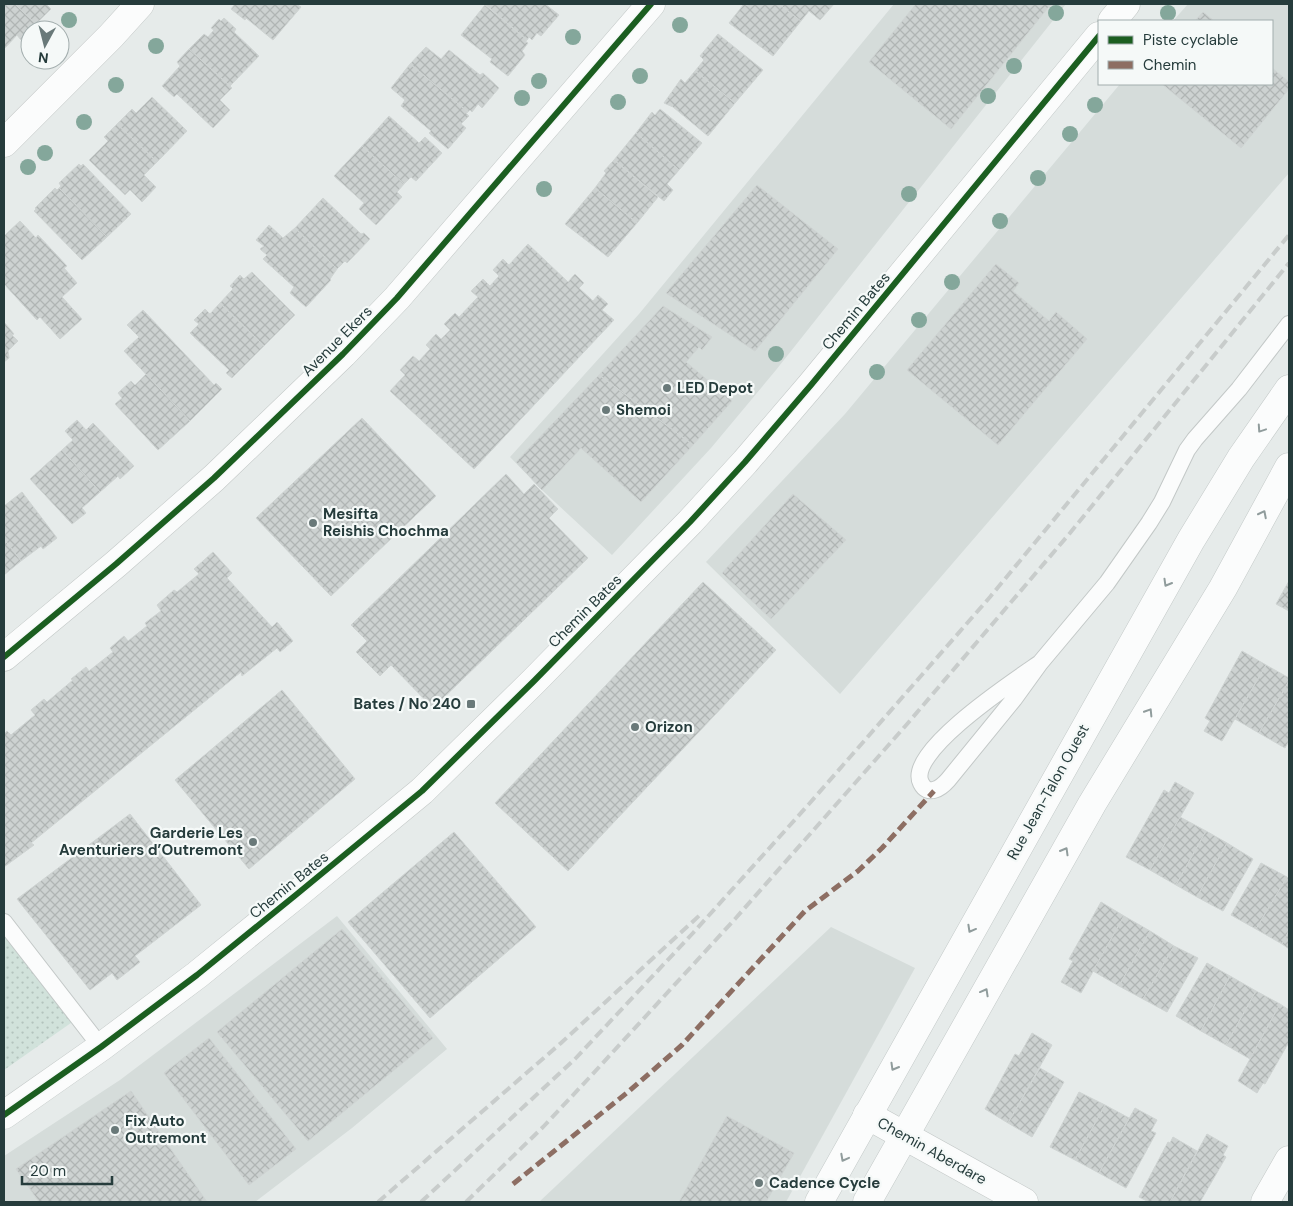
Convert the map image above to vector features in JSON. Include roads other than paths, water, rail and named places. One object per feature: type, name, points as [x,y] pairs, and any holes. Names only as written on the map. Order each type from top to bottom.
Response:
[{"type":"street","points":[[4,143],[111,36],[140,4]]},
{"type":"street","name":"Avenue Ekers","points":[[4,657],[116,564],[214,478],[343,354],[397,298],[651,4]]},
{"type":"street","points":[[1113,20],[1126,4]]},
{"type":"street","name":"Chemin Bates","points":[[4,1115],[101,1047],[197,976],[422,791],[690,522],[745,462],[811,386],[1098,37]]},
{"type":"street","name":"Rue Jean-Talon Ouest","points":[[819,1202],[1191,540],[1237,465],[1289,389]]},
{"type":"street","points":[[867,1202],[1092,804],[1219,596],[1289,467]]},
{"type":"street","name":"Chemin Aberdare","points":[[867,1115],[1024,1202]]},
{"type":"street","points":[[1266,1202],[1289,1160]]},
{"type":"lane","points":[[1040,663],[991,697],[941,740],[931,751],[920,770],[919,780],[922,787],[934,790],[940,788],[948,780],[1040,663],[1107,583],[1162,502],[1187,450],[1239,389],[1289,324]]},
{"type":"lane","points":[[4,922],[101,1047]]},
{"type":"railway","points":[[421,1202],[575,1059],[693,933],[809,804],[990,597],[1289,235]]},
{"type":"railway","points":[[466,1202],[543,1127],[589,1078],[735,919],[908,723],[1070,533],[1289,263]]},
{"type":"railway","points":[[378,1202],[561,1043],[701,914]]},
{"type":"place","name":"LED Depot","points":[[667,388]]},
{"type":"place","name":"Shemoi","points":[[606,410]]},
{"type":"place","name":"Mesifta Reishis Chochma","points":[[313,523]]},
{"type":"place","name":"Bates / No 240","points":[[471,704]]},
{"type":"place","name":"Orizon","points":[[635,727]]},
{"type":"place","name":"Garderie Les Aventuriers d’Outremont","points":[[253,842]]},
{"type":"place","name":"Fix Auto Outremont","points":[[115,1130]]},
{"type":"place","name":"Cadence Cycle","points":[[759,1183]]}]
